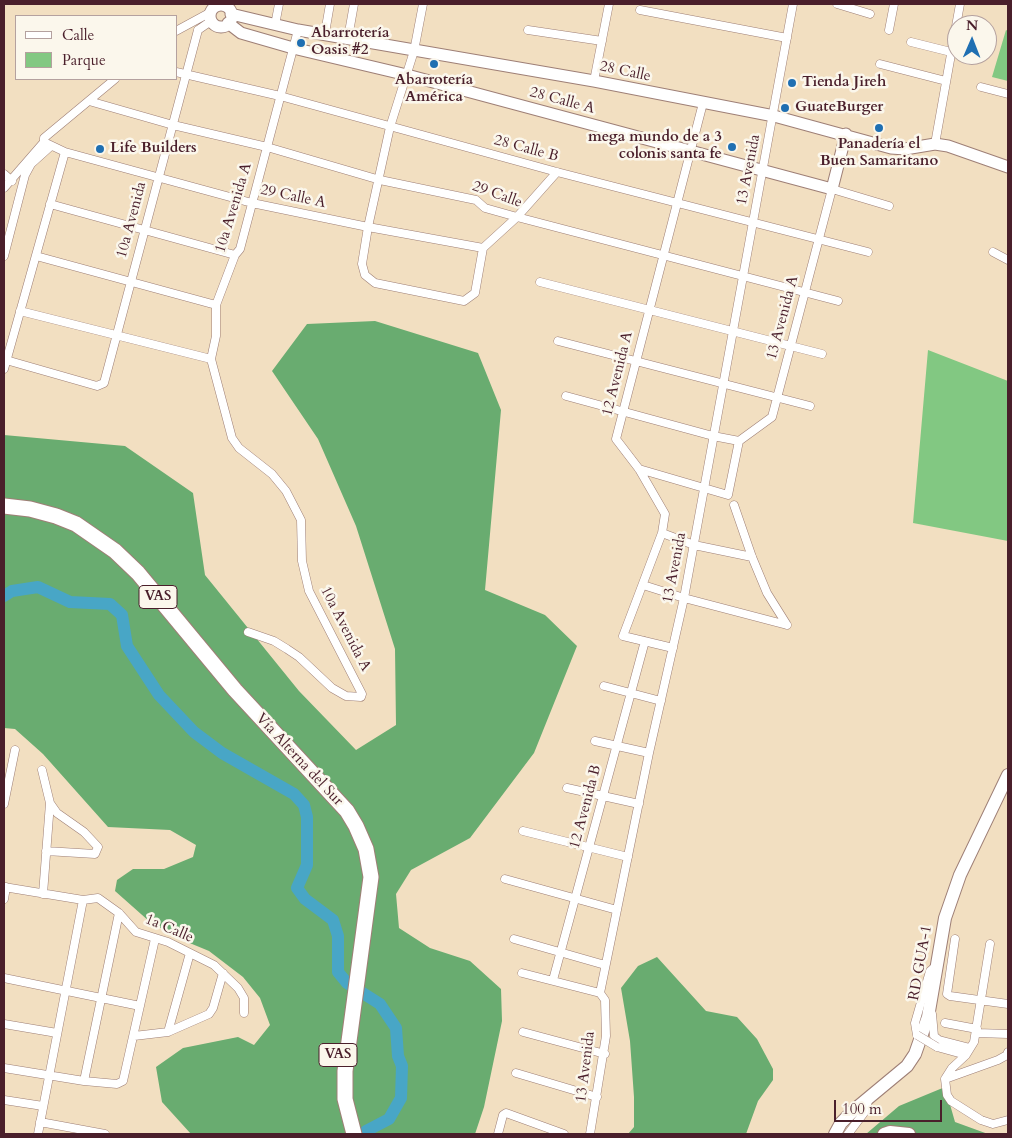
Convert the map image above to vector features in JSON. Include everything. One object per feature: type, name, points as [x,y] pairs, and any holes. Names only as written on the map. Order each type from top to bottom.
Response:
[{"type":"highway","name":"Vía Alterna del Sur","points":[[4,506],[30,509],[76,524],[115,551],[138,573],[276,741],[318,787],[349,832],[361,864],[367,893],[350,1002],[343,1109],[345,1134]]},
{"type":"highway","name":"Vía Alterna del Sur","points":[[4,513],[54,524],[85,539],[100,550],[131,578],[229,697],[276,741]]},
{"type":"highway","name":"Vía Alterna del Sur","points":[[343,1109],[354,1134]]},
{"type":"main road","points":[[215,6],[228,10],[219,26],[211,17],[215,6]]},
{"type":"main road","name":"28 Calle","points":[[228,10],[275,25],[298,30],[594,80],[774,116],[900,149],[935,144],[948,146],[1008,167]]},
{"type":"main road","name":"28 Calle A","points":[[228,10],[240,33],[293,48],[407,75],[832,189]]},
{"type":"main road","name":"13 Avenida A","points":[[832,189],[846,134]]},
{"type":"main road","name":"RD GUA-1","points":[[834,1134],[841,1123],[869,1096],[907,1066],[915,1054],[928,1018],[945,918],[960,875],[1008,776]]},
{"type":"main road","points":[[884,1134],[890,1132],[908,1134]]},
{"type":"street","points":[[275,25],[279,4]]},
{"type":"street","points":[[325,34],[330,4]]},
{"type":"street","points":[[348,38],[354,4]]},
{"type":"street","points":[[423,4],[414,51],[390,127],[380,180],[368,227],[362,264],[365,275],[375,283],[464,301],[475,293],[483,248],[517,217],[557,172]]},
{"type":"street","points":[[594,80],[609,4]]},
{"type":"street","name":"13 Avenida","points":[[590,1134],[605,1054],[605,1000],[600,993],[605,965],[660,701],[684,598],[774,116],[793,4]]},
{"type":"street","points":[[837,4],[870,14]]},
{"type":"street","points":[[889,30],[894,4]]},
{"type":"street","points":[[640,10],[787,38]]},
{"type":"street","points":[[178,30],[195,20],[211,17]]},
{"type":"street","points":[[195,20],[198,30],[211,17]]},
{"type":"street","name":"10a Avenida","points":[[6,360],[100,386],[104,383],[198,30]]},
{"type":"street","name":"10a Avenida A","points":[[248,632],[274,641],[299,657],[332,688],[346,696],[361,697],[362,694],[309,591],[302,561],[301,520],[281,485],[272,474],[239,448],[232,438],[211,359],[216,336],[216,306],[235,255],[240,249],[298,30]]},
{"type":"street","points":[[528,30],[602,41]]},
{"type":"street","points":[[911,42],[947,51]]},
{"type":"street","points":[[880,64],[946,81]]},
{"type":"street","points":[[935,144],[949,65]]},
{"type":"street","name":"28 Calle B","points":[[178,73],[280,96],[677,204],[868,252]]},
{"type":"street","points":[[4,188],[46,143],[89,101],[114,80]]},
{"type":"street","points":[[981,87],[1008,94]]},
{"type":"street","name":"29 Calle","points":[[89,101],[173,125],[267,147],[380,180],[476,200],[485,208],[517,217],[838,301]]},
{"type":"street","name":"12 Avenida A","points":[[645,641],[623,636],[662,533],[665,514],[639,469],[616,439],[703,103]]},
{"type":"street","points":[[4,256],[25,175],[46,143]]},
{"type":"street","name":"29 Calle A","points":[[46,143],[65,152],[252,203],[483,248]]},
{"type":"street","points":[[4,369],[65,152]]},
{"type":"street","points":[[4,174],[12,180]]},
{"type":"street","name":"28 Calle A","points":[[832,189],[889,206]]},
{"type":"street","name":"13 Avenida A","points":[[739,441],[772,417],[832,189]]},
{"type":"street","points":[[50,204],[235,255]]},
{"type":"street","points":[[4,227],[13,219]]},
{"type":"street","points":[[992,252],[1008,260]]},
{"type":"street","points":[[36,256],[216,306]]},
{"type":"street","points":[[540,282],[822,354]]},
{"type":"street","points":[[20,311],[211,359]]},
{"type":"street","points":[[558,341],[778,396],[810,406]]},
{"type":"street","points":[[566,396],[713,436],[739,441],[728,495],[704,490],[639,469]]},
{"type":"street","points":[[643,585],[684,598],[787,625],[767,593],[734,505]]},
{"type":"street","points":[[662,533],[694,545],[752,557]]},
{"type":"street","points":[[645,641],[672,648]]},
{"type":"street","name":"12 Avenida B","points":[[553,980],[645,641]]},
{"type":"street","points":[[604,686],[660,701]]},
{"type":"street","points":[[595,741],[649,753]]},
{"type":"street","points":[[4,804],[15,750]]},
{"type":"street","points":[[42,770],[50,803],[43,894]]},
{"type":"street","points":[[567,788],[639,804]]},
{"type":"street","points":[[46,851],[95,854],[98,847],[96,843],[57,813],[50,803]]},
{"type":"street","points":[[523,831],[628,857]]},
{"type":"street","points":[[505,879],[574,900],[617,910]]},
{"type":"street","points":[[4,899],[5,887]]},
{"type":"street","name":"1a Calle","points":[[5,887],[83,900],[98,898],[119,913],[136,932],[168,942],[214,965],[238,988],[244,998],[244,1013]]},
{"type":"street","points":[[38,1134],[83,900]]},
{"type":"street","points":[[84,1080],[119,913]]},
{"type":"street","points":[[4,1068],[49,1076],[118,1084],[123,1081],[155,939]]},
{"type":"street","points":[[514,939],[605,965]]},
{"type":"street","points":[[955,939],[947,994],[980,1001],[1008,1004]]},
{"type":"street","points":[[990,944],[977,1031],[968,1051],[952,1068],[945,1079],[947,1095],[951,1101],[987,1123],[1008,1120]]},
{"type":"street","points":[[168,1032],[190,953]]},
{"type":"street","points":[[936,966],[930,972],[915,1023],[917,1035],[937,1047],[968,1051]]},
{"type":"street","points":[[134,1036],[168,1032],[209,1014],[213,1008],[223,973]]},
{"type":"street","points":[[522,973],[600,993]]},
{"type":"street","points":[[4,978],[140,1006]]},
{"type":"street","points":[[931,1000],[934,1036],[968,1051]]},
{"type":"street","points":[[945,1023],[977,1031],[1008,1034],[1008,1041]]},
{"type":"street","points":[[4,1024],[57,1033]]},
{"type":"street","points":[[522,1032],[605,1054]]},
{"type":"street","points":[[945,1079],[998,1060],[1007,1055],[1008,1052]]},
{"type":"street","points":[[516,1073],[597,1096]]},
{"type":"street","points":[[848,1134],[866,1110],[869,1096]]},
{"type":"street","points":[[4,1100],[43,1106]]},
{"type":"street","points":[[498,1134],[503,1115],[506,1114],[564,1134]]},
{"type":"street","points":[[40,1122],[105,1134]]},
{"type":"green space","points":[[1006,30],[1008,31],[1008,81],[992,77]]},
{"type":"green space","points":[[375,321],[478,353],[501,410],[485,590],[545,615],[577,646],[534,753],[470,838],[411,870],[396,894],[399,928],[430,948],[470,961],[501,989],[502,1021],[484,1107],[475,1134],[191,1134],[162,1102],[156,1067],[183,1048],[238,1037],[254,1045],[270,1025],[260,998],[243,977],[209,951],[180,939],[150,922],[115,891],[117,880],[133,869],[164,869],[193,857],[196,845],[170,830],[108,827],[43,754],[15,729],[4,728],[4,435],[125,446],[193,493],[205,575],[299,691],[356,750],[396,725],[395,649],[356,526],[318,439],[272,371],[307,324]]},
{"type":"green space","points":[[928,350],[1008,381],[1008,541],[913,523]]},
{"type":"green space","points":[[657,957],[706,1011],[737,1017],[757,1039],[773,1069],[773,1080],[758,1101],[746,1134],[628,1134],[634,1127],[634,1097],[630,1041],[621,988],[638,966]]},
{"type":"green space","points":[[945,1087],[955,1122],[988,1134],[866,1134],[899,1106]]},
{"type":"waterway","points":[[4,596],[12,591],[38,587],[70,602],[110,604],[122,615],[127,646],[159,695],[194,732],[222,753],[294,794],[304,805],[307,817],[307,865],[297,888],[305,899],[333,920],[338,936],[338,972],[347,983],[380,1004],[396,1028],[398,1056],[402,1066],[401,1098],[389,1119],[366,1131]]},
{"type":"place","name":"Abarrotería Oasis #2","points":[[301,43]]},
{"type":"place","name":"Abarrotería América","points":[[434,64]]},
{"type":"place","name":"Tienda Jireh","points":[[792,83]]},
{"type":"place","name":"GuateBurger","points":[[785,108]]},
{"type":"place","name":"Panadería el Buen Samaritano","points":[[879,128]]},
{"type":"place","name":"mega mundo de a 3 colonis santa fe","points":[[732,147]]},
{"type":"place","name":"Life Builders","points":[[100,149]]}]
